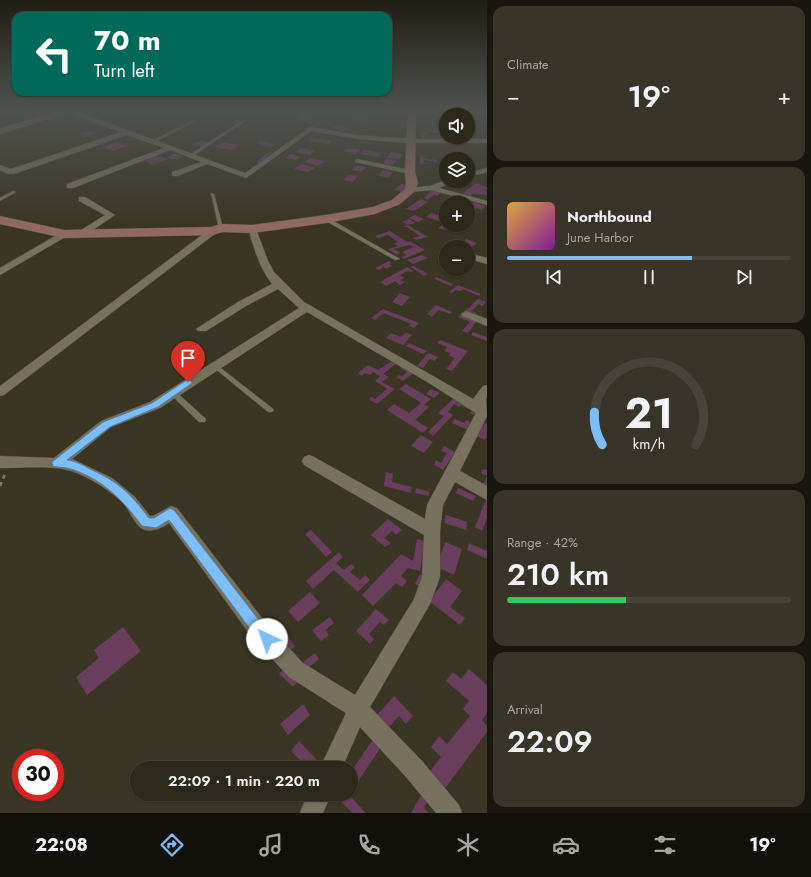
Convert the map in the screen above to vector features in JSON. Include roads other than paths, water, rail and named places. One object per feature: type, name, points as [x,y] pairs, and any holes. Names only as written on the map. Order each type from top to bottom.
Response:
[{"type":"street","points":[[0,167],[11,172],[78,149]]},
{"type":"street","points":[[70,186],[168,149]]},
{"type":"street","points":[[172,149],[246,176],[283,149]]},
{"type":"street","points":[[410,149],[410,172],[412,184],[410,190]]},
{"type":"street","points":[[357,161],[410,172]]},
{"type":"street","points":[[175,174],[207,162]]},
{"type":"street","points":[[475,173],[487,170]]},
{"type":"street","points":[[0,220],[64,234],[252,229],[326,219],[388,206],[410,190],[431,188],[439,185]]},
{"type":"street","points":[[431,188],[487,203]]},
{"type":"street","points":[[81,234],[111,215],[82,199]]},
{"type":"street","points":[[252,229],[268,272],[279,284],[294,295],[300,304],[433,380],[484,399],[452,473],[435,505],[432,531],[431,577],[421,604],[358,708],[334,761]]},
{"type":"street","points":[[0,392],[217,230]]},
{"type":"street","points":[[0,272],[64,234]]},
{"type":"street","points":[[476,258],[487,261]]},
{"type":"street","points":[[202,329],[242,304],[279,284]]},
{"type":"street","points":[[57,463],[106,424],[155,405],[306,308]]},
{"type":"street","points":[[466,314],[487,322]]},
{"type":"street","points":[[310,461],[432,531]]},
{"type":"street","points":[[0,462],[57,463],[72,465],[107,482],[130,501],[146,523],[156,523],[170,513],[258,629],[296,670],[358,708],[414,769],[451,813]]},
{"type":"street","points":[[452,473],[487,494]]},
{"type":"street","points":[[311,813],[317,801]]},
{"type":"lane","points":[[190,156],[201,149]]},
{"type":"lane","points":[[0,200],[14,192]]},
{"type":"lane","points":[[212,194],[217,230]]},
{"type":"lane","points":[[326,219],[398,259]]},
{"type":"lane","points":[[215,366],[270,410]]},
{"type":"lane","points":[[173,393],[202,420]]}]
